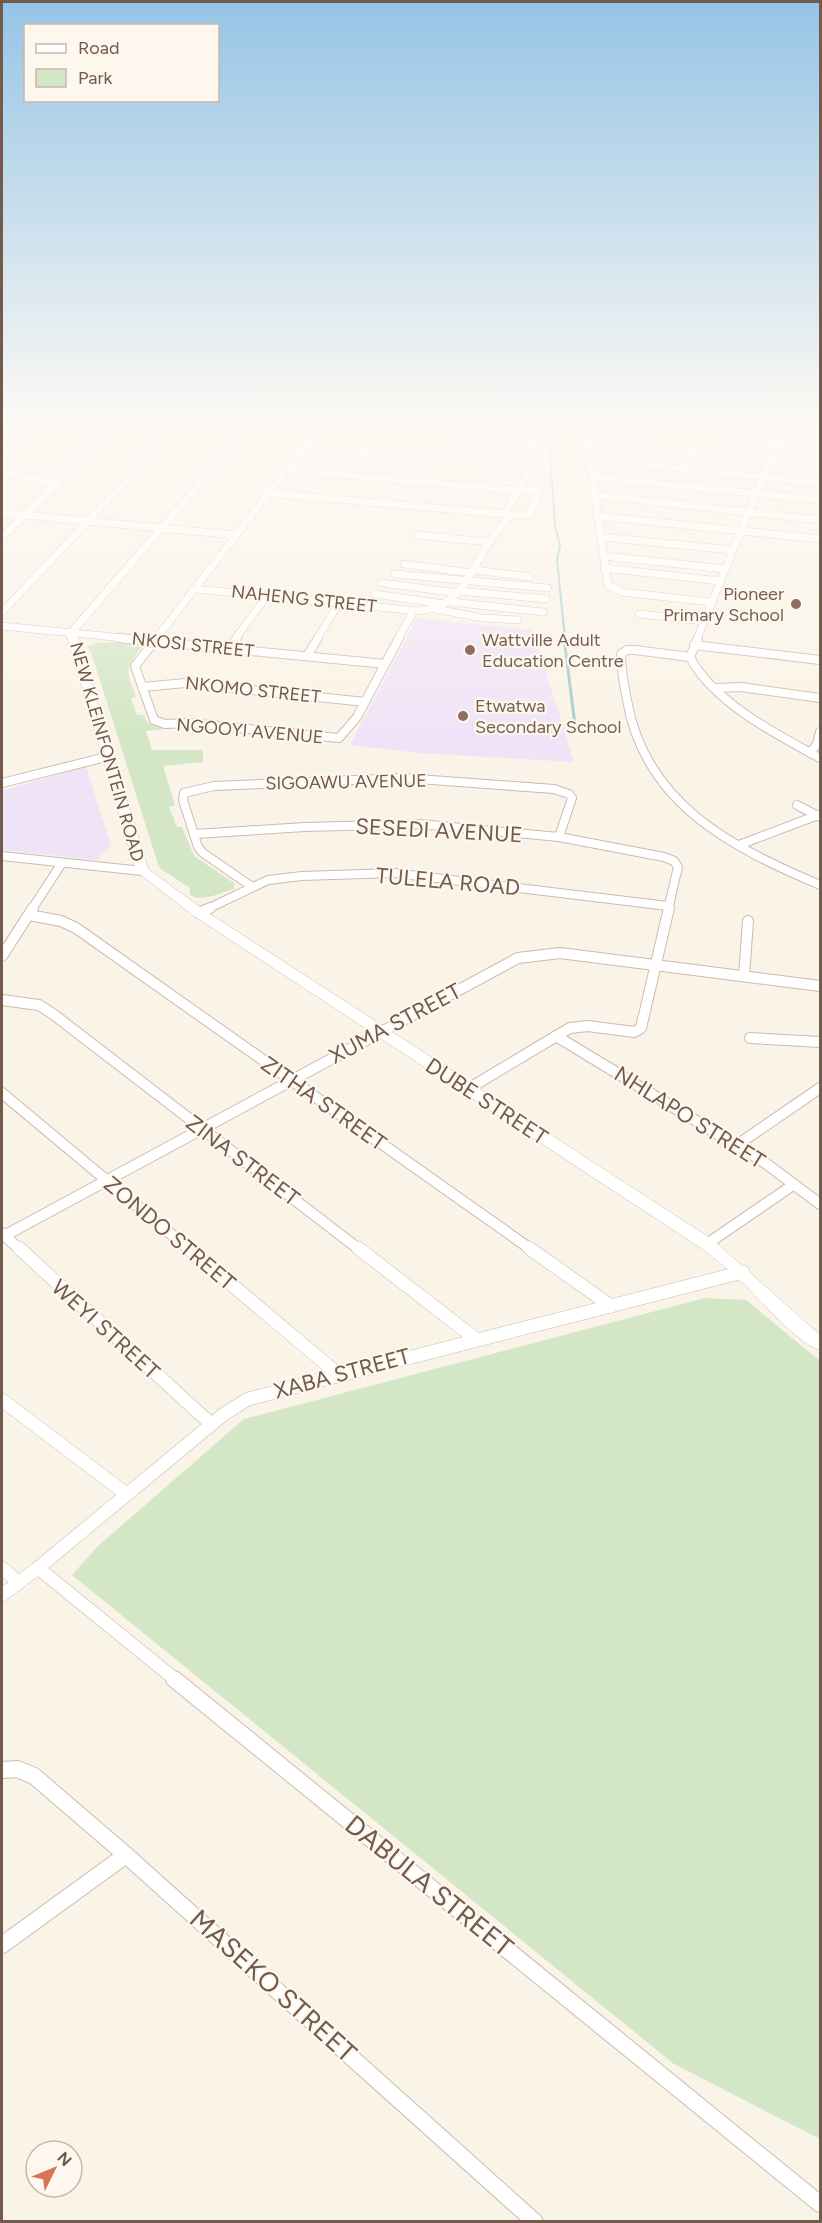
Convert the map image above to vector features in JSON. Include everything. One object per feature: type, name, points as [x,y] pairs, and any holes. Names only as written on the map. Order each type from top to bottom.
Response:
[{"type":"street","points":[[2,612],[81,529]]},
{"type":"street","points":[[72,633],[161,529]]},
{"type":"street","points":[[178,529],[234,535]]},
{"type":"street","points":[[142,687],[135,666],[239,529]]},
{"type":"street","points":[[435,609],[450,603],[459,592],[488,542],[499,529]]},
{"type":"street","points":[[600,529],[608,585],[622,592],[711,602]]},
{"type":"street","points":[[728,529],[820,539]]},
{"type":"street","points":[[741,530],[690,657],[696,670],[740,709],[820,758]]},
{"type":"street","points":[[417,535],[488,542]]},
{"type":"street","points":[[602,537],[732,550]]},
{"type":"street","points":[[604,556],[725,569]]},
{"type":"street","points":[[404,564],[529,577]]},
{"type":"street","points":[[604,568],[720,580]]},
{"type":"street","points":[[395,574],[548,588]]},
{"type":"street","points":[[382,583],[546,599]]},
{"type":"street","name":"NAHENG STREET","points":[[194,589],[413,612],[435,609]]},
{"type":"street","points":[[375,594],[543,612]]},
{"type":"street","points":[[229,648],[267,596]]},
{"type":"street","points":[[307,656],[339,603]]},
{"type":"street","points":[[435,609],[483,618],[518,620]]},
{"type":"street","points":[[365,702],[404,625],[413,612]]},
{"type":"street","points":[[639,614],[703,621]]},
{"type":"street","name":"NKOSI STREET","points":[[2,626],[386,664]]},
{"type":"street","name":"NEW KLEINFONTEIN ROAD","points":[[72,633],[142,871]]},
{"type":"street","points":[[694,645],[820,660]]},
{"type":"street","points":[[690,657],[636,650],[622,652],[620,664],[638,747],[664,786],[704,821],[739,844],[794,874],[820,885]]},
{"type":"street","name":"NKOMO STREET","points":[[142,687],[186,683],[365,702]]},
{"type":"street","name":"NGOOYI AVENUE","points":[[142,687],[154,720],[165,724],[189,723],[330,738],[339,738],[346,734],[365,702]]},
{"type":"street","points":[[716,688],[741,687],[820,698]]},
{"type":"street","points":[[810,753],[817,744],[820,732]]},
{"type":"street","points":[[2,776],[6,782],[110,756]]},
{"type":"street","name":"SIGOAWU AVENUE","points":[[195,834],[183,800],[184,793],[194,789],[214,786],[394,778],[554,789],[569,794],[573,798],[559,837]]},
{"type":"street","points":[[797,805],[819,816]]},
{"type":"street","points":[[739,844],[819,816]]},
{"type":"street","name":"SESEDI AVENUE","points":[[195,834],[397,823],[559,837],[670,859],[678,867],[668,906]]},
{"type":"street","points":[[195,834],[203,853],[251,886]]},
{"type":"street","points":[[2,856],[142,871]]},
{"type":"street","points":[[2,956],[62,863]]},
{"type":"street","name":"DUBE STREET","points":[[142,871],[199,913],[707,1244],[742,1272],[784,1315],[820,1344]]},
{"type":"street","name":"TULELA ROAD","points":[[199,913],[251,886],[279,878],[394,873],[668,906]]},
{"type":"street","points":[[468,1089],[576,1026],[627,1032],[638,1030],[643,1023],[668,906]]},
{"type":"street","name":"ZITHA STREET","points":[[29,915],[61,921],[76,928],[611,1306]]},
{"type":"street","points":[[744,976],[748,921]]},
{"type":"street","name":"XUMA STREET","points":[[3,1235],[501,966],[530,955],[560,953],[820,986]]},
{"type":"street","name":"ZINA STREET","points":[[2,1000],[44,1008],[476,1339]]},
{"type":"street","name":"NHLAPO STREET","points":[[556,1036],[764,1162],[820,1204]]},
{"type":"street","points":[[750,1038],[820,1042]]},
{"type":"street","points":[[737,1145],[820,1088]]},
{"type":"street","name":"ZONDO STREET","points":[[2,1093],[338,1374]]},
{"type":"street","points":[[707,1244],[793,1185]]},
{"type":"street","name":"WEYI STREET","points":[[3,1235],[211,1424]]},
{"type":"street","name":"XABA STREET","points":[[2,1595],[38,1568],[125,1493],[211,1424],[248,1399],[338,1374],[742,1272]]},
{"type":"street","points":[[2,1400],[125,1493]]},
{"type":"street","points":[[2,1568],[18,1582]]},
{"type":"street","name":"DABULA STREET","points":[[38,1568],[820,2204]]},
{"type":"street","name":"MASEKO STREET","points":[[2,1770],[16,1769],[34,1776],[126,1854],[535,2222]]},
{"type":"street","points":[[2,1945],[126,1854]]},
{"type":"shaded area","name":"Etwatwa Secondary School","points":[[417,618],[533,630],[574,762],[418,753],[350,745]]},
{"type":"shaded area","points":[[86,766],[111,846],[97,860],[2,850],[2,791]]},
{"type":"green space","points":[[114,642],[142,646],[128,670],[136,697],[131,698],[137,715],[143,715],[149,724],[165,729],[146,731],[152,750],[203,750],[203,762],[163,766],[175,805],[169,807],[177,827],[182,827],[194,856],[234,883],[234,889],[206,897],[195,897],[190,895],[190,888],[161,869],[158,864],[91,652],[87,647],[96,643]]},
{"type":"green space","points":[[705,1298],[746,1300],[820,1361],[820,2139],[674,2064],[72,1575],[98,1546],[244,1419]]},
{"type":"waterway","points":[[556,529],[560,546],[557,560],[565,639]]},
{"type":"waterway","points":[[564,638],[575,725]]},
{"type":"place","name":"Pioneer Primary School","points":[[796,604]]},
{"type":"place","name":"Wattville Adult Education Centre","points":[[470,650]]},
{"type":"place","name":"Etwatwa Secondary School","points":[[463,716]]}]
